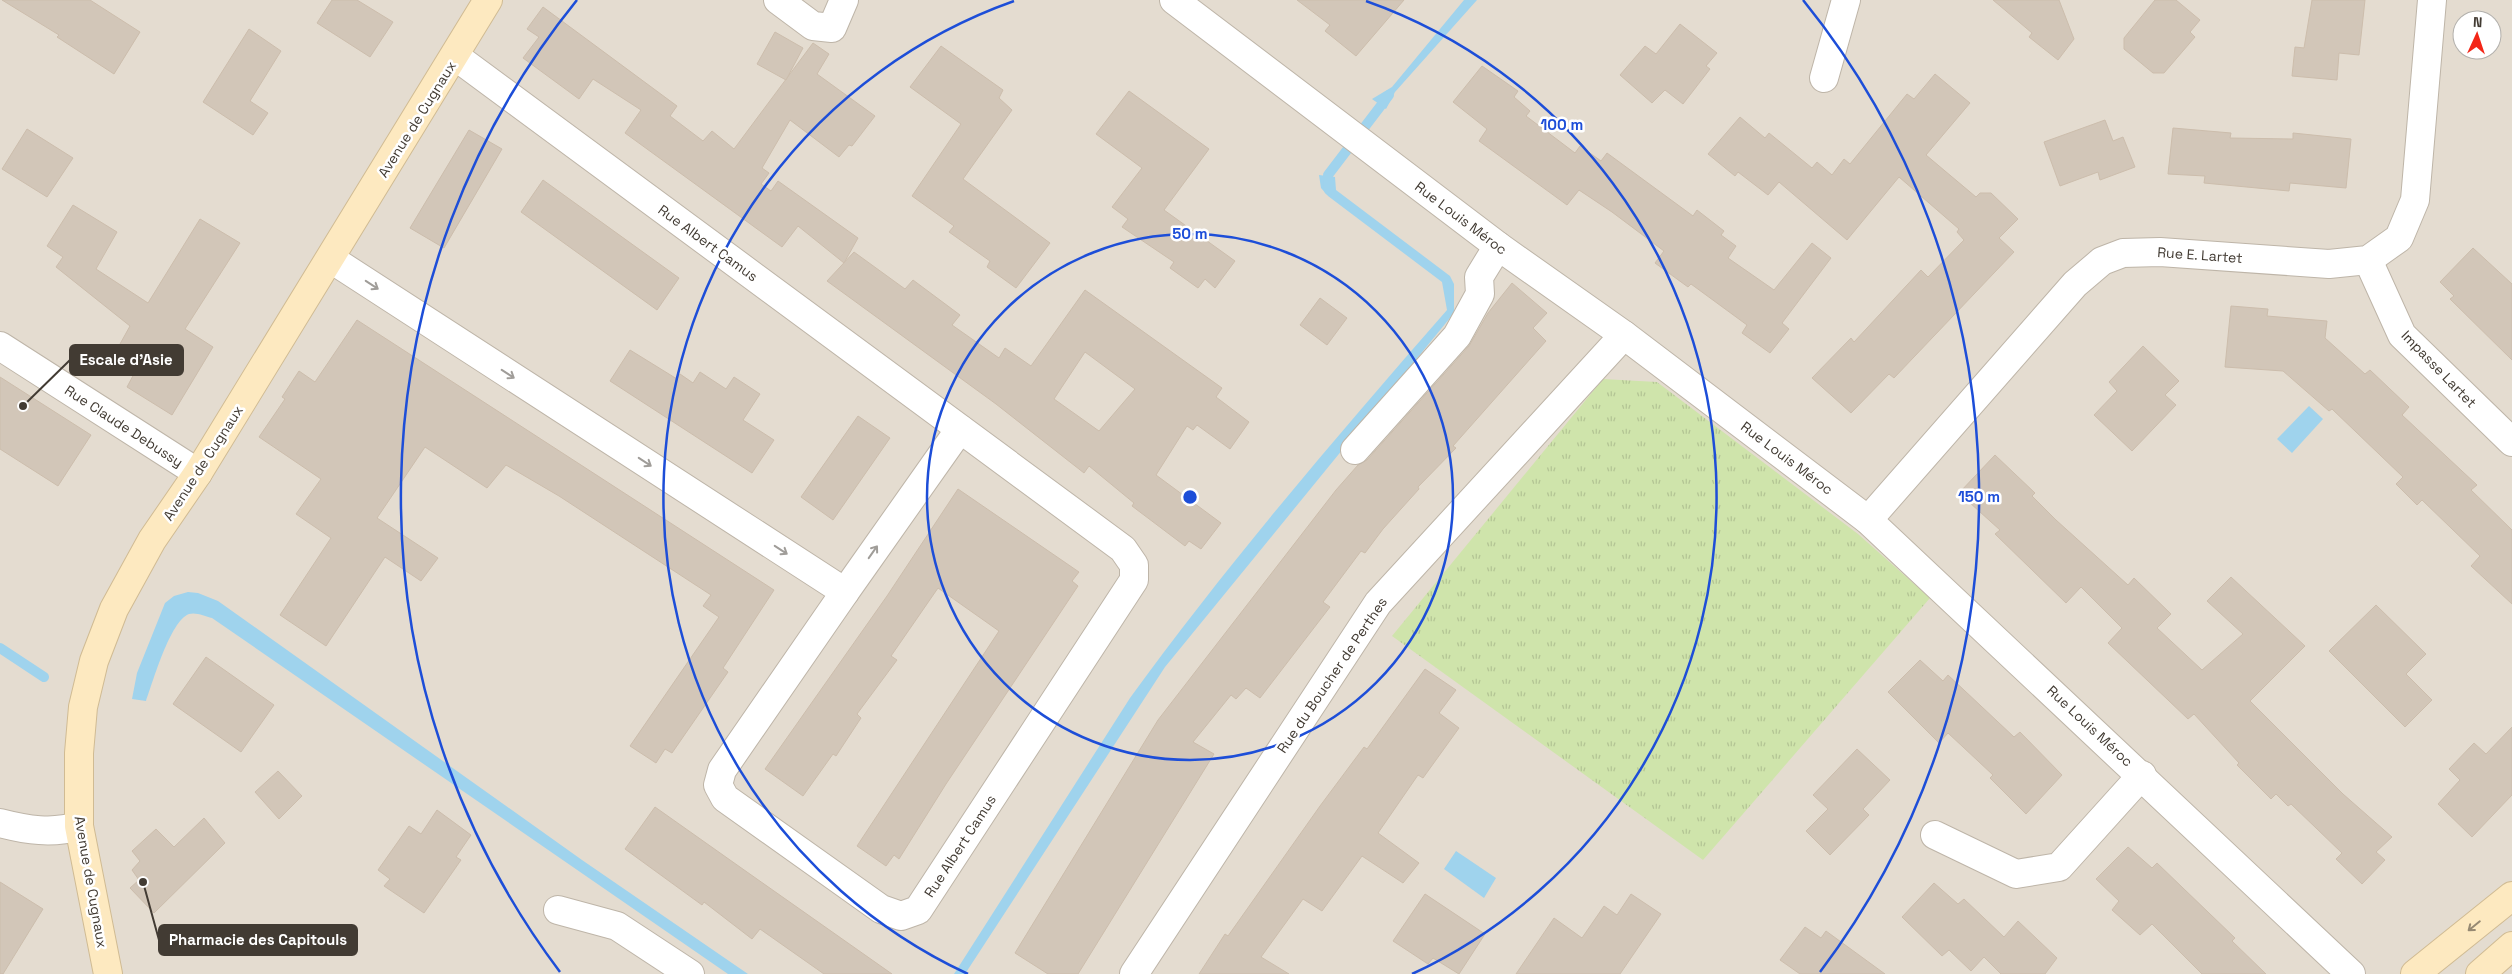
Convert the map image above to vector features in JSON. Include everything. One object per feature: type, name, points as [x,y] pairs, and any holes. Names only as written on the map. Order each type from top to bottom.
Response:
[{"type":"street","name":"Avenue de Cugnaux","points":[[108,974],[79,826],[79,753],[83,707],[94,661],[114,609],[139,563],[198,474],[488,0]]},
{"type":"street","points":[[778,0],[813,26],[832,28],[844,0]]},
{"type":"street","name":"Rue Louis Méroc","points":[[1174,0],[1331,121],[1498,246],[1624,335],[1868,520],[2142,775],[2351,974]]},
{"type":"street","points":[[1824,78],[1846,0]]},
{"type":"street","name":"Rue E. Lartet","points":[[1868,520],[2075,284],[2102,261],[2122,253],[2160,252],[2329,264],[2368,260],[2400,238],[2415,200],[2432,0]]},
{"type":"street","name":"Rue Albert Camus","points":[[455,56],[1124,549],[1134,565],[1134,580],[918,910],[901,916],[881,909],[725,798],[718,785],[722,770],[960,429]]},
{"type":"street","points":[[1355,450],[1457,336],[1480,294],[1479,277],[1498,246]]},
{"type":"street","points":[[331,259],[845,592]]},
{"type":"street","name":"Impasse Lartet","points":[[2368,260],[2402,335],[2512,442]]},
{"type":"street","name":"Rue du Boucher de Perthes","points":[[1134,974],[1378,603],[1624,335]]},
{"type":"street","name":"Rue Claude Debussy","points":[[0,346],[198,474]]},
{"type":"street","points":[[1935,835],[2016,874],[2059,867],[2142,775]]},
{"type":"street","points":[[0,823],[16,827],[59,832],[79,826]]},
{"type":"street","points":[[2416,974],[2512,896]]},
{"type":"street","points":[[558,910],[617,926],[690,974]]},
{"type":"street","points":[[2480,974],[2512,946]]},
{"type":"shaded area","points":[[0,0],[2512,0],[2512,974],[0,974]]},
{"type":"green space","points":[[1603,379],[1657,382],[1858,534],[1930,598],[1703,860],[1392,636]]},
{"type":"water","points":[[1464,0],[1477,0],[1395,92],[1386,109],[1372,99],[1392,87]]},
{"type":"water","points":[[1319,175],[1335,177],[1336,190],[1450,276],[1454,284],[1454,313],[1165,667],[965,974],[954,974],[1130,698],[1167,648],[1244,549],[1447,310],[1442,282],[1328,196],[1321,188]]},
{"type":"water","points":[[2309,406],[2323,419],[2292,453],[2277,439]]},
{"type":"water","points":[[188,592],[198,593],[218,601],[582,860],[748,974],[728,974],[212,618],[200,614],[189,614],[182,619],[175,628],[163,653],[146,701],[132,699],[137,673],[165,603],[174,596]]},
{"type":"water","points":[[1456,851],[1496,878],[1484,898],[1444,869]]},
{"type":"building","points":[[2,0],[90,0],[140,32],[114,74],[57,37],[59,35]]},
{"type":"building","points":[[332,0],[357,0],[393,22],[370,57],[317,23]]},
{"type":"building","points":[[1297,0],[1404,0],[1356,56],[1325,31],[1330,25]]},
{"type":"building","points":[[1993,0],[2059,0],[2074,39],[2058,60],[2029,37],[2032,33]]},
{"type":"building","points":[[2155,0],[2176,0],[2200,20],[2190,32],[2195,37],[2164,73],[2153,73],[2124,49],[2124,38]]},
{"type":"building","points":[[2312,0],[2365,0],[2359,55],[2339,53],[2337,80],[2292,76],[2295,47],[2304,48]]},
{"type":"building","points":[[543,7],[677,106],[670,116],[703,141],[712,131],[734,149],[813,43],[829,54],[817,74],[875,116],[852,146],[849,145],[839,157],[790,120],[762,168],[769,173],[761,184],[771,191],[778,181],[858,238],[844,263],[798,226],[782,247],[625,133],[641,110],[593,79],[579,99],[523,58],[539,37],[527,29]]},
{"type":"building","points":[[1680,24],[1717,53],[1706,66],[1710,69],[1683,104],[1665,90],[1652,103],[1620,75],[1645,46],[1656,54]]},
{"type":"building","points":[[249,29],[281,51],[250,101],[268,113],[253,135],[203,102]]},
{"type":"building","points":[[775,32],[803,48],[786,80],[757,64]]},
{"type":"building","points":[[941,46],[1003,90],[999,98],[1012,110],[963,179],[1050,243],[1016,288],[987,267],[990,261],[949,232],[954,226],[912,196],[961,124],[910,87]]},
{"type":"building","points":[[1482,66],[1518,91],[1514,97],[1530,111],[1526,116],[1575,153],[1580,146],[1601,161],[1607,153],[1693,216],[1697,210],[1724,231],[1721,235],[1736,246],[1728,258],[1774,290],[1812,243],[1831,258],[1782,323],[1789,329],[1770,353],[1742,333],[1747,325],[1691,284],[1688,287],[1655,263],[1664,251],[1612,212],[1579,190],[1567,205],[1479,141],[1487,129],[1453,102]]},
{"type":"building","points":[[1935,74],[1970,103],[1926,155],[1976,197],[1980,193],[1991,193],[2018,219],[1999,238],[2014,252],[1894,378],[1889,374],[1851,413],[1812,378],[1851,338],[1854,342],[1921,270],[1928,277],[1964,240],[1957,232],[1959,229],[1899,177],[1847,240],[1779,182],[1768,195],[1738,172],[1735,176],[1708,154],[1740,117],[1765,138],[1769,133],[1812,168],[1817,162],[1832,175],[1844,159],[1850,164],[1907,94],[1914,99]]},
{"type":"building","points":[[1129,91],[1209,149],[1164,210],[1235,261],[1215,288],[1205,279],[1198,288],[1170,268],[1174,262],[1122,227],[1128,219],[1112,207],[1142,168],[1096,134]]},
{"type":"building","points":[[2105,120],[2113,141],[2123,137],[2135,167],[2100,180],[2098,172],[2060,186],[2044,142]]},
{"type":"building","points":[[2173,128],[2231,133],[2230,138],[2293,139],[2293,133],[2351,139],[2346,188],[2290,183],[2289,191],[2204,183],[2205,176],[2168,174]]},
{"type":"building","points":[[27,129],[73,158],[47,197],[2,169]]},
{"type":"building","points":[[469,130],[502,149],[444,248],[410,228]]},
{"type":"building","points":[[543,180],[679,278],[657,310],[521,212]]},
{"type":"building","points":[[73,205],[117,232],[96,269],[148,303],[200,219],[240,243],[185,329],[213,347],[172,415],[127,387],[142,359],[120,344],[130,326],[56,267],[63,257],[47,246]]},
{"type":"building","points":[[2473,248],[2512,284],[2512,360],[2450,299],[2454,296],[2440,282]]},
{"type":"building","points":[[854,252],[905,289],[913,280],[960,315],[952,325],[999,358],[1005,348],[1031,366],[1085,290],[1222,388],[1216,397],[1249,422],[1230,449],[1197,425],[1193,430],[1187,426],[1156,475],[1221,523],[1201,549],[1189,541],[1185,546],[1132,506],[1134,503],[1089,466],[1084,473],[996,404],[827,281]],"holes":[[[1085,352],[1135,389],[1099,431],[1054,399]]]},
{"type":"building","points":[[1512,283],[1547,313],[1533,328],[1546,341],[1453,446],[1456,448],[1418,487],[1419,489],[1383,529],[1365,553],[1361,551],[1323,602],[1330,607],[1260,698],[1246,688],[1236,699],[1231,695],[1193,742],[1214,754],[1078,974],[1048,974],[1015,953],[1158,720],[1336,490],[1358,465],[1367,460],[1469,346],[1488,313]]},
{"type":"building","points":[[1320,298],[1347,318],[1327,345],[1300,325]]},
{"type":"building","points":[[2231,306],[2268,309],[2267,316],[2327,321],[2325,338],[2365,374],[2370,370],[2409,407],[2402,415],[2477,485],[2471,490],[2512,530],[2512,604],[2471,566],[2480,556],[2422,500],[2417,505],[2396,484],[2403,477],[2332,409],[2329,411],[2283,371],[2225,367]]},
{"type":"building","points":[[357,320],[774,590],[723,668],[728,672],[672,753],[665,749],[656,763],[630,746],[719,617],[703,606],[711,595],[559,496],[506,465],[487,488],[425,447],[377,518],[438,558],[421,581],[385,557],[326,646],[280,615],[331,538],[296,514],[321,479],[259,437],[285,399],[282,397],[299,371],[315,382]]},
{"type":"building","points":[[2143,346],[2179,381],[2165,395],[2176,405],[2132,451],[2094,415],[2117,391],[2109,382]]},
{"type":"building","points":[[630,350],[677,379],[680,374],[693,383],[700,372],[726,389],[734,377],[760,394],[743,420],[774,440],[752,473],[610,381]]},
{"type":"building","points":[[0,377],[91,435],[58,486],[0,449]]},
{"type":"building","points":[[858,416],[890,438],[833,520],[801,497]]},
{"type":"building","points":[[1995,455],[2035,493],[2032,496],[2056,520],[2128,585],[2134,578],[2171,614],[2157,628],[2202,670],[2243,634],[2207,601],[2231,577],[2305,646],[2250,701],[2343,794],[2392,837],[2376,852],[2385,860],[2362,884],[2336,859],[2342,853],[2291,804],[2288,806],[2276,794],[2271,799],[2237,765],[2239,763],[2194,714],[2188,719],[2108,643],[2122,628],[2081,587],[2066,603],[1995,534],[2000,530],[1959,493]]},
{"type":"building","points":[[958,489],[1079,572],[1072,581],[1078,586],[946,784],[899,859],[894,855],[886,866],[857,846],[999,631],[938,588],[891,656],[897,660],[857,714],[861,718],[836,756],[833,754],[803,796],[765,769],[887,596]]},
{"type":"building","points":[[2376,605],[2426,654],[2406,674],[2432,700],[2405,727],[2329,651]]},
{"type":"building","points":[[206,657],[274,705],[241,752],[173,704]]},
{"type":"building","points":[[1920,660],[1943,681],[1948,675],[2014,737],[2020,732],[2062,775],[2026,814],[1990,778],[1993,775],[1948,733],[1939,743],[1888,692]]},
{"type":"building","points":[[1425,669],[1456,690],[1439,713],[1459,728],[1423,778],[1418,775],[1378,833],[1419,863],[1403,883],[1362,856],[1322,911],[1303,899],[1261,957],[1289,974],[1199,974],[1225,934],[1228,936],[1320,806],[1364,747],[1367,749]]},
{"type":"building","points":[[2512,727],[2512,795],[2472,837],[2438,804],[2460,780],[2449,769],[2474,743],[2486,754]]},
{"type":"building","points":[[1857,749],[1890,780],[1863,809],[1869,815],[1830,855],[1806,831],[1828,809],[1813,795]]},
{"type":"building","points":[[278,771],[302,796],[279,819],[255,792]]},
{"type":"building","points":[[655,807],[892,974],[824,974],[760,929],[752,939],[704,902],[702,905],[625,849]]},
{"type":"building","points":[[437,810],[471,835],[456,857],[461,860],[424,913],[384,886],[390,879],[378,870],[409,826],[421,834]]},
{"type":"building","points":[[204,818],[225,843],[154,913],[130,888],[139,880],[132,870],[140,861],[132,851],[156,829],[174,847]]},
{"type":"building","points":[[2128,847],[2152,868],[2157,863],[2235,938],[2232,941],[2266,974],[2202,974],[2152,924],[2140,935],[2112,910],[2119,901],[2096,879]]},
{"type":"building","points":[[0,882],[43,909],[3,974],[0,974]]},
{"type":"building","points":[[1934,883],[1958,904],[1964,899],[2004,937],[2018,921],[2057,958],[2045,974],[2001,974],[1984,957],[1971,971],[1949,950],[1942,956],[1902,917]]},
{"type":"building","points":[[1425,894],[1485,934],[1459,974],[1433,958],[1428,964],[1393,941]]},
{"type":"building","points":[[1631,894],[1661,914],[1620,974],[1516,974],[1554,918],[1582,938],[1604,906],[1617,915]]},
{"type":"building","points":[[1805,927],[1821,938],[1826,931],[1885,974],[1800,974],[1780,960]]},
{"type":"waterway","points":[[1329,190],[1328,175],[1389,95]]},
{"type":"waterway","points":[[0,648],[44,677]]},
{"type":"place","name":"Escale d'Asie","points":[[23,406]]},
{"type":"place","name":"Pharmacie des Capitouls","points":[[143,882]]}]
